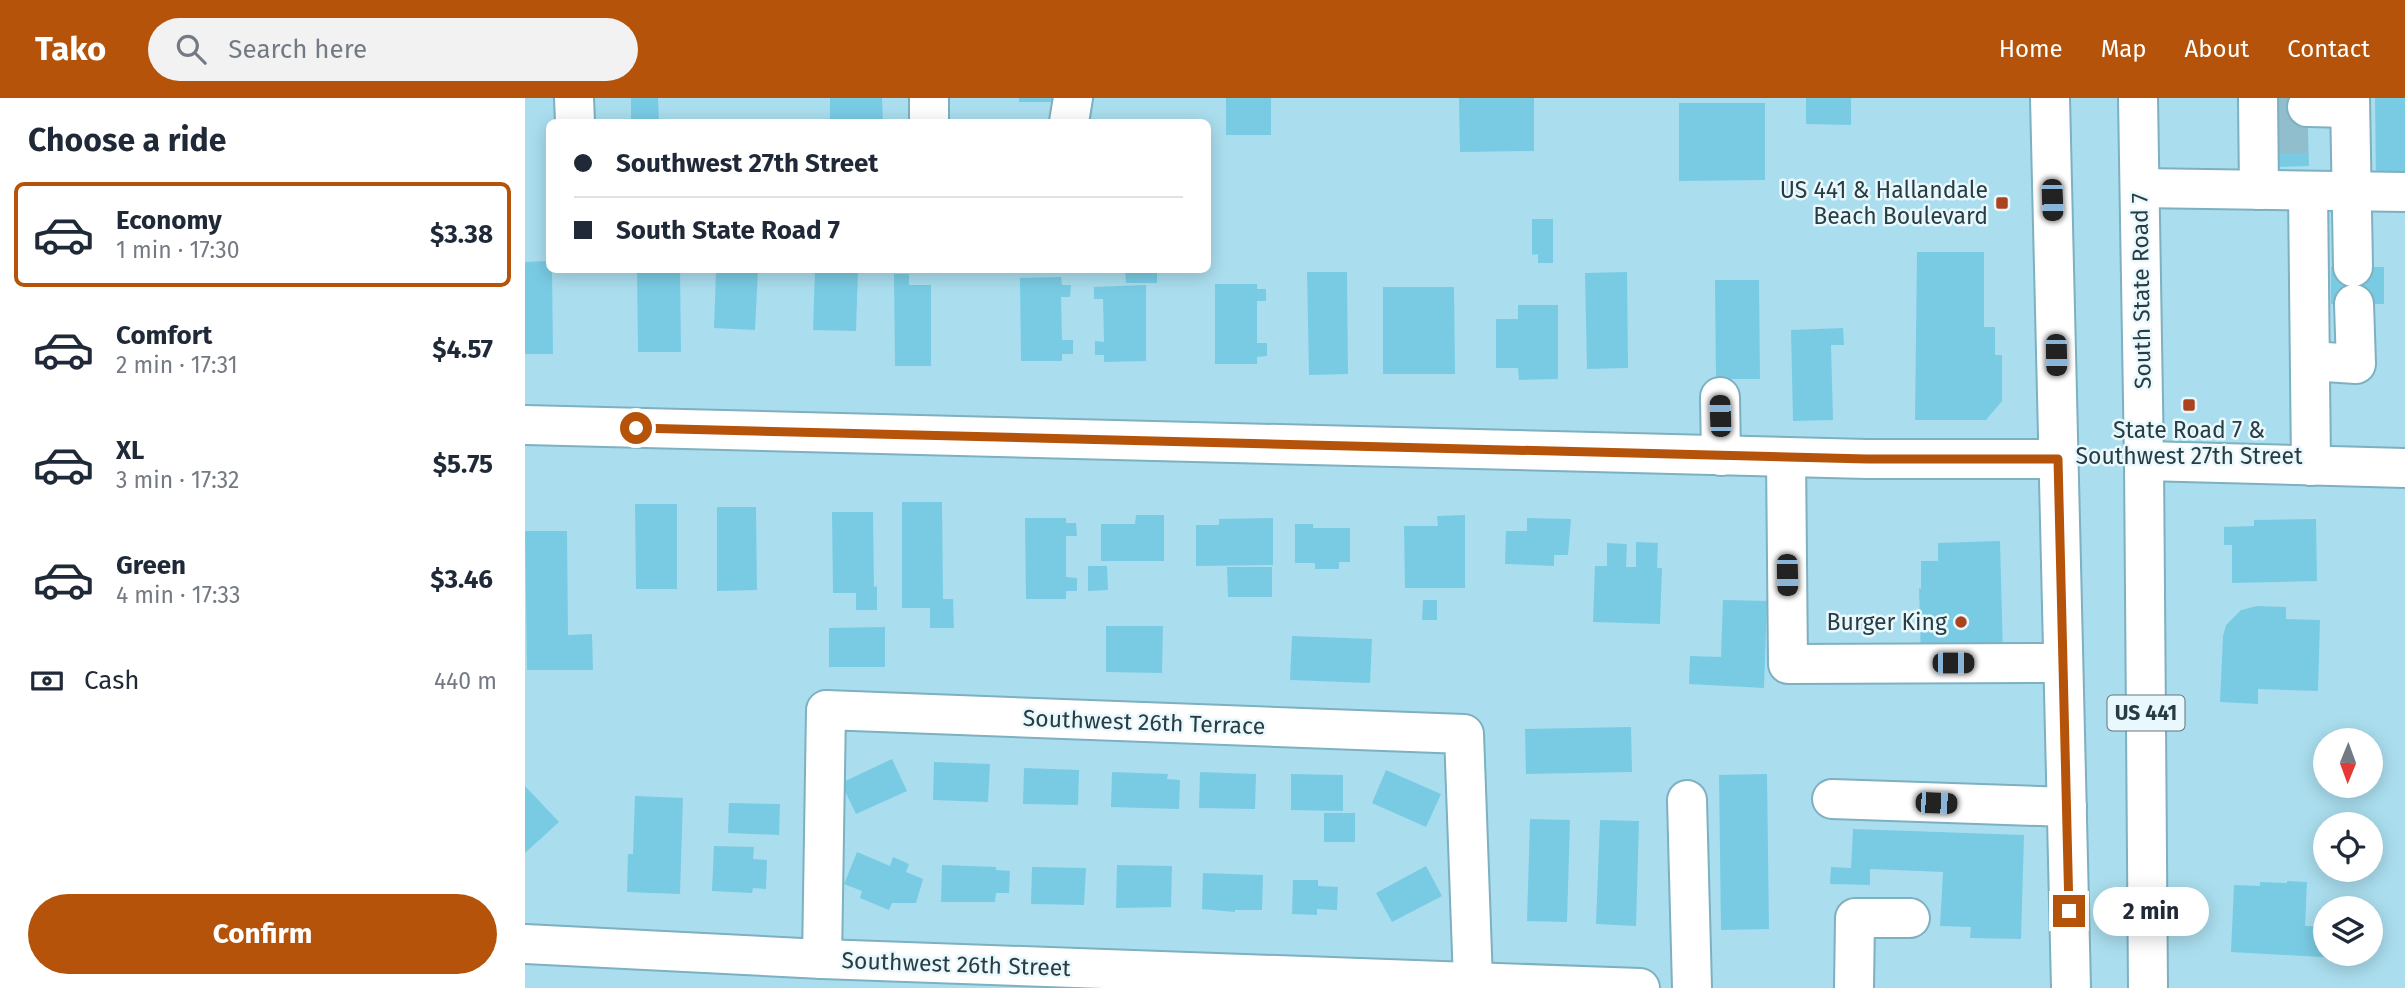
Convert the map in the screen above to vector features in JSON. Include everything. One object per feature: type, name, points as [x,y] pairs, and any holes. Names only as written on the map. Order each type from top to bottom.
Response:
[{"type":"street","points":[[574,98],[575,119]]},
{"type":"street","points":[[929,98],[929,119]]},
{"type":"street","points":[[1070,119],[1073,98]]},
{"type":"street","points":[[2050,98],[2071,988]]},
{"type":"street","name":"South State Road 7","points":[[2138,98],[2148,988]]},
{"type":"street","points":[[2259,190],[2277,117],[2350,114],[2356,364],[2310,361]]},
{"type":"street","points":[[2140,188],[2405,192]]},
{"type":"street","points":[[2308,191],[2311,466]]},
{"type":"street","points":[[1720,397],[1721,456]]},
{"type":"street","points":[[525,425],[1721,456],[2058,459]]},
{"type":"street","points":[[1786,457],[1788,664],[2063,663]]},
{"type":"street","points":[[2144,461],[2405,468]]},
{"type":"street","name":"Southwest 26th Terrace","points":[[822,959],[826,710],[1464,734],[1473,981]]},
{"type":"street","points":[[1832,799],[2067,807]]},
{"type":"street","points":[[1687,800],[1692,988]]},
{"type":"street","points":[[1854,988],[1855,918],[1910,918]]},
{"type":"street","name":"Southwest 26th Street","points":[[525,944],[822,959],[1640,988]]},
{"type":"building","points":[[631,98],[658,98],[659,119],[631,119]]},
{"type":"building","points":[[830,98],[882,98],[883,119],[830,119]]},
{"type":"building","points":[[1019,98],[1067,98],[1067,102],[1019,102]]},
{"type":"building","points":[[1226,98],[1271,98],[1271,135],[1226,135]]},
{"type":"building","points":[[1459,98],[1534,98],[1534,151],[1460,152]]},
{"type":"building","points":[[1806,98],[1851,98],[1851,125],[1806,124]]},
{"type":"building","points":[[2275,98],[2307,98],[2309,166],[2276,167]]},
{"type":"building","points":[[2375,98],[2405,98],[2405,173],[2376,181]]},
{"type":"building","points":[[1679,103],[1765,103],[1765,180],[1679,181]]},
{"type":"building","points":[[1532,219],[1553,219],[1553,263],[1538,263],[1538,254],[1532,255]]},
{"type":"building","points":[[1917,252],[1984,252],[1984,327],[1995,327],[1995,355],[2002,355],[2002,401],[1986,420],[1915,420]]},
{"type":"building","points":[[546,261],[546,273],[552,273],[553,354],[525,354],[525,262]]},
{"type":"building","points":[[2331,267],[2384,267],[2384,304],[2331,304]]},
{"type":"building","points":[[1307,272],[1347,272],[1348,374],[1309,375]]},
{"type":"building","points":[[1627,272],[1628,368],[1587,369],[1585,273]]},
{"type":"building","points":[[637,273],[680,273],[681,352],[638,352]]},
{"type":"building","points":[[716,273],[758,273],[755,330],[714,328]]},
{"type":"building","points":[[815,273],[858,273],[856,331],[813,330]]},
{"type":"building","points":[[1125,273],[1157,273],[1157,283],[1126,283]]},
{"type":"building","points":[[894,274],[909,274],[909,285],[931,285],[931,366],[895,366]]},
{"type":"building","points":[[1061,277],[1062,285],[1071,285],[1070,297],[1061,297],[1062,340],[1073,340],[1073,354],[1062,354],[1062,361],[1021,361],[1020,278]]},
{"type":"building","points":[[1715,280],[1759,280],[1760,379],[1716,379]]},
{"type":"building","points":[[1215,284],[1257,284],[1257,289],[1266,289],[1266,301],[1257,301],[1257,343],[1267,343],[1267,356],[1257,357],[1257,364],[1215,364]]},
{"type":"building","points":[[1146,285],[1146,361],[1104,362],[1104,355],[1095,355],[1095,341],[1104,342],[1103,299],[1094,299],[1094,287]]},
{"type":"building","points":[[1383,287],[1454,287],[1455,374],[1383,374]]},
{"type":"building","points":[[1518,305],[1558,305],[1558,379],[1519,380],[1518,368],[1496,368],[1496,319],[1518,319]]},
{"type":"building","points":[[1843,328],[1844,345],[1831,345],[1833,420],[1793,421],[1791,330]]},
{"type":"building","points":[[902,502],[942,502],[943,599],[953,599],[954,628],[930,628],[930,608],[902,608]]},
{"type":"building","points":[[635,504],[677,504],[677,589],[636,589]]},
{"type":"building","points":[[717,507],[756,507],[757,590],[717,591]]},
{"type":"building","points":[[832,512],[873,512],[877,610],[856,610],[856,593],[833,593]]},
{"type":"building","points":[[1136,515],[1164,515],[1164,561],[1101,561],[1101,524],[1135,524]]},
{"type":"building","points":[[1465,515],[1465,588],[1405,588],[1404,526],[1438,526],[1437,516]]},
{"type":"building","points":[[1025,518],[1066,518],[1066,523],[1076,523],[1077,536],[1066,536],[1066,577],[1077,578],[1077,591],[1066,591],[1066,599],[1026,599]]},
{"type":"building","points":[[1273,518],[1273,565],[1196,566],[1196,525],[1219,525],[1219,519]]},
{"type":"building","points":[[1527,518],[1571,519],[1568,555],[1554,555],[1554,566],[1505,564],[1506,531],[1527,531]]},
{"type":"building","points":[[2316,519],[2317,581],[2232,583],[2232,545],[2224,545],[2224,527],[2254,526],[2254,520]]},
{"type":"building","points":[[1295,524],[1313,524],[1313,528],[1350,528],[1350,562],[1339,562],[1339,569],[1315,569],[1315,563],[1295,563]]},
{"type":"building","points":[[525,531],[567,531],[568,635],[592,634],[593,670],[527,670]]},
{"type":"building","name":"Burger King","points":[[2000,541],[2003,656],[1921,659],[1921,561],[1938,561],[1938,543]]},
{"type":"building","points":[[1636,542],[1658,543],[1657,568],[1662,568],[1660,624],[1593,622],[1595,566],[1607,566],[1607,543],[1627,544],[1626,567],[1636,567]]},
{"type":"building","points":[[1088,566],[1107,566],[1108,590],[1088,591]]},
{"type":"building","points":[[1227,567],[1272,567],[1272,597],[1228,597]]},
{"type":"building","points":[[1423,600],[1437,600],[1437,620],[1422,620]]},
{"type":"building","points":[[1723,600],[1767,601],[1764,688],[1689,684],[1690,656],[1721,657]]},
{"type":"building","points":[[2257,606],[2286,607],[2286,619],[2320,620],[2318,691],[2258,689],[2258,704],[2220,702],[2223,636],[2226,625],[2241,610]]},
{"type":"building","points":[[1106,626],[1163,626],[1162,673],[1106,672]]},
{"type":"building","points":[[885,627],[885,667],[829,667],[829,628]]},
{"type":"building","points":[[1292,636],[1372,639],[1370,683],[1290,680]]},
{"type":"building","points":[[1631,727],[1632,772],[1526,774],[1525,729]]},
{"type":"building","points":[[892,759],[907,791],[856,814],[841,783]]},
{"type":"building","points":[[934,762],[990,764],[988,802],[933,800]]},
{"type":"building","points":[[1024,768],[1079,770],[1078,805],[1023,804]]},
{"type":"building","points":[[1386,770],[1441,794],[1426,827],[1372,803]]},
{"type":"building","points":[[1112,772],[1168,774],[1167,779],[1180,780],[1179,809],[1111,807]]},
{"type":"building","points":[[1200,772],[1256,774],[1255,809],[1199,808]]},
{"type":"building","points":[[1291,774],[1343,775],[1343,811],[1291,810]]},
{"type":"building","points":[[1767,774],[1769,929],[1721,930],[1719,775]]},
{"type":"building","points":[[525,786],[559,822],[525,853]]},
{"type":"building","points":[[635,796],[683,798],[680,894],[627,892],[628,854],[633,854]]},
{"type":"building","points":[[729,803],[780,804],[779,835],[728,833]]},
{"type":"building","points":[[1324,813],[1355,813],[1355,842],[1324,842]]},
{"type":"building","points":[[1530,819],[1570,820],[1567,922],[1527,921]]},
{"type":"building","points":[[1600,820],[1639,821],[1636,926],[1596,924]]},
{"type":"building","points":[[1853,829],[2024,835],[2021,939],[1970,938],[1971,927],[1940,926],[1943,872],[1870,869],[1870,885],[1830,884],[1831,867],[1851,868]]},
{"type":"building","points":[[714,846],[754,847],[753,859],[767,860],[766,889],[753,888],[752,893],[712,891]]},
{"type":"building","points":[[857,852],[890,866],[893,857],[909,864],[906,872],[923,879],[916,903],[892,903],[889,910],[860,898],[862,891],[844,884]]},
{"type":"building","points":[[942,865],[996,867],[996,870],[1010,871],[1009,893],[996,893],[995,902],[941,902]]},
{"type":"building","points":[[1117,865],[1172,866],[1171,907],[1116,908]]},
{"type":"building","points":[[1426,866],[1442,896],[1392,922],[1376,893]]},
{"type":"building","points":[[1032,867],[1086,868],[1084,905],[1031,904]]},
{"type":"building","points":[[1203,873],[1263,875],[1262,910],[1235,912],[1202,909]]},
{"type":"building","points":[[1293,880],[1318,880],[1318,886],[1338,887],[1337,910],[1317,909],[1317,915],[1292,914]]},
{"type":"building","points":[[2307,882],[2305,926],[2313,926],[2313,957],[2231,952],[2234,885]]},
{"type":"tunnel","points":[[2275,106],[2307,107]]},
{"type":"tunnel","points":[[2276,134],[2308,134]]},
{"type":"place","name":"US 441 & Hallandale Beach Boulevard","points":[[2002,203]]},
{"type":"place","name":"State Road 7 & Southwest 27th Street","points":[[2189,405]]},
{"type":"place","name":"Burger King","points":[[1961,622]]},
{"type":"route","points":[[636,428],[1867,459],[2058,459],[2069,911]]}]
